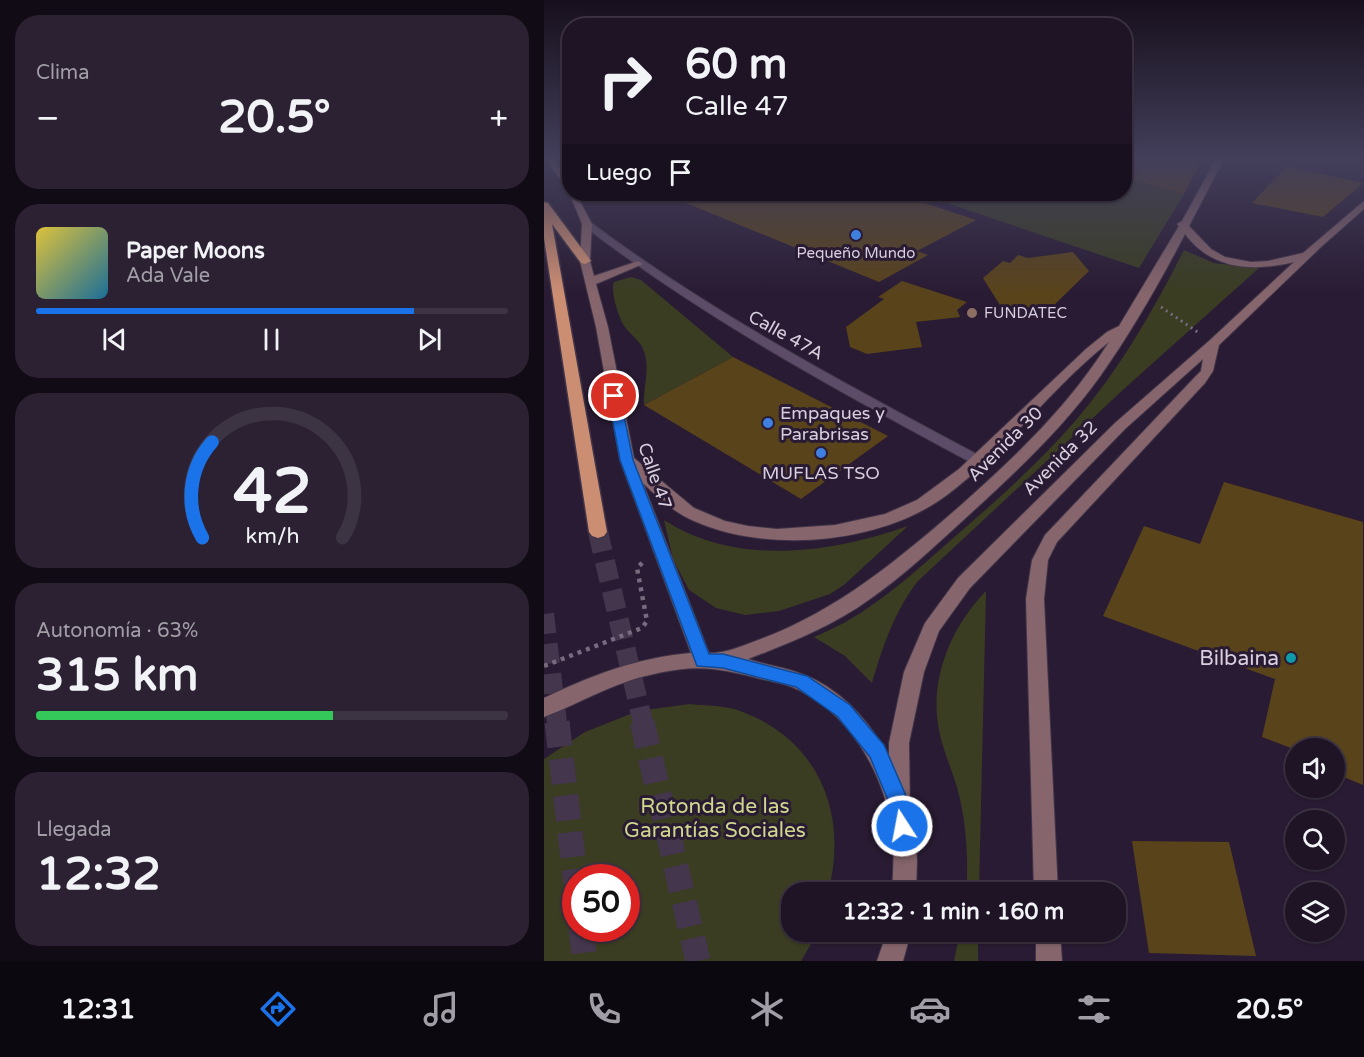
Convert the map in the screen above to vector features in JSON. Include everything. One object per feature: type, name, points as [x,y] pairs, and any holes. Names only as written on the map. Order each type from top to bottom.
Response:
[{"type":"highway","points":[[545,207],[585,261]]},
{"type":"highway","points":[[545,207],[598,532]]},
{"type":"main road","name":"Calle 47","points":[[577,204],[587,224],[585,261],[602,327],[627,460],[663,557],[713,661]]},
{"type":"main road","name":"Avenida 30","points":[[713,661],[796,633],[836,612],[888,577],[997,481],[1051,429],[1096,373],[1162,267],[1194,204]]},
{"type":"main road","name":"Avenida 32","points":[[900,805],[899,743],[914,672],[921,650],[935,621],[964,583],[1120,426],[1213,344],[1363,204]]},
{"type":"main road","points":[[1183,224],[1201,249],[1229,261],[1268,264],[1306,255]]},
{"type":"main road","points":[[590,283],[602,276],[638,264]]},
{"type":"main road","points":[[627,460],[676,503],[696,516],[726,528],[792,534],[820,533],[887,519],[916,507],[944,488],[1110,335],[1124,327]]},
{"type":"main road","points":[[1046,882],[1035,622],[1035,599],[1040,560],[1051,539],[1200,380],[1207,371],[1213,344]]},
{"type":"main road","points":[[544,708],[579,689],[621,674],[662,664],[713,661],[801,681],[844,710],[877,751],[900,805],[907,868],[905,882]]},
{"type":"main road","points":[[890,961],[896,942]]},
{"type":"main road","points":[[1048,942],[1049,961]]},
{"type":"street","name":"Calle 47A","points":[[587,224],[638,264],[727,322],[977,460]]},
{"type":"path","points":[[1139,303],[1166,309],[1213,344]]},
{"type":"path","points":[[544,666],[642,628],[647,621],[637,568],[640,563],[663,557]]},
{"type":"green space","points":[[949,204],[1178,204],[1139,268]]},
{"type":"green space","points":[[1184,250],[1214,263],[1259,268],[1125,388],[918,581],[896,617],[872,683],[845,656],[814,637],[852,618],[887,594],[1000,497],[1047,452],[1076,420],[1122,359]]},
{"type":"green space","points":[[631,277],[641,280],[733,357],[644,405],[647,370],[645,356],[640,343],[623,323],[613,292],[614,282]]},
{"type":"green space","points":[[664,520],[692,535],[722,545],[753,550],[784,551],[848,543],[908,526],[845,584],[830,594],[779,611],[745,615],[716,608],[689,590],[673,559]]},
{"type":"green space","points":[[986,591],[979,882],[967,882],[965,826],[957,787],[939,730],[937,692],[940,673],[953,637]]},
{"type":"green space","name":"Rotonda de las Garantías Sociales","points":[[690,704],[740,711],[767,724],[790,740],[808,760],[821,783],[830,808],[834,835],[830,882],[781,882],[781,942],[812,942],[801,961],[544,961],[544,759],[585,732],[638,711]]},
{"type":"green space","points":[[958,942],[978,942],[978,961],[954,961]]},
{"type":"building","name":"Pequeño Mundo","points":[[688,204],[927,204],[976,220],[917,251],[928,255],[879,282]]},
{"type":"building","points":[[1256,204],[1338,204],[1323,217]]},
{"type":"building","points":[[1073,252],[1089,271],[1051,308],[1006,315],[983,278],[1003,261],[1010,263],[1018,255],[1028,258]]},
{"type":"building","points":[[902,281],[967,302],[957,310],[960,317],[916,322],[922,347],[867,354],[850,347],[846,327],[884,299],[878,297]]},
{"type":"building","points":[[733,357],[888,436],[801,499],[644,405]]},
{"type":"building","name":"Bilbaina","points":[[1224,482],[1363,522],[1363,785],[1345,778],[1345,738],[1285,738],[1285,746],[1262,737],[1275,679],[1103,616],[1144,526],[1200,544]]},
{"type":"building","points":[[1132,841],[1229,842],[1256,956],[1149,953]]},
{"type":"tunnel","points":[[598,532],[643,723]]},
{"type":"tunnel","points":[[544,614],[557,723]]},
{"type":"tunnel","points":[[557,722],[574,864]]},
{"type":"tunnel","points":[[642,722],[698,961]]},
{"type":"tunnel","points":[[583,942],[585,961]]},
{"type":"place","name":"Pequeño Mundo","points":[[856,235]]},
{"type":"place","name":"FUNDATEC","points":[[972,313]]},
{"type":"place","name":"Empaques y Parabrisas","points":[[768,423]]},
{"type":"place","name":"MUFLAS TSO","points":[[821,453]]},
{"type":"place","name":"Bilbaina","points":[[1291,658]]},
{"type":"route","points":[[614,396],[627,460],[703,661],[723,661],[801,681],[844,710],[877,751],[900,805],[902,826]]}]
